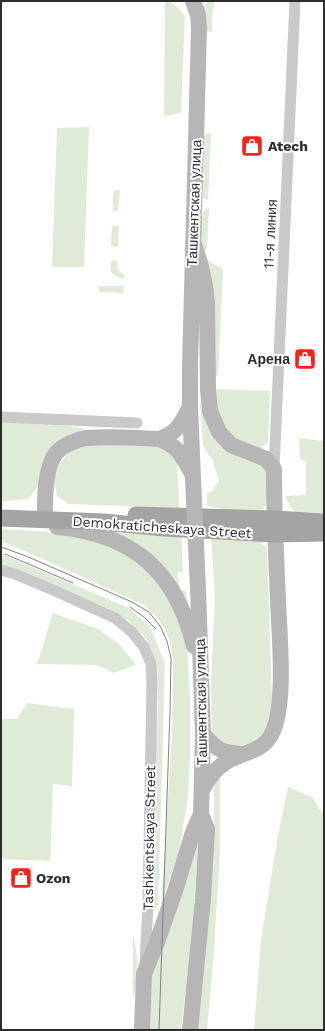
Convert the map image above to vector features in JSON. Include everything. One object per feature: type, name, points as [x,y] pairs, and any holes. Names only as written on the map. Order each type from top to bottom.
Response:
[{"type":"main road","name":"Ташкентская улица","points":[[144,974],[175,891],[193,832],[201,814],[203,734],[190,406],[199,28],[198,15],[193,1]]},
{"type":"main road","points":[[193,242],[200,263],[207,303],[208,390],[210,411],[219,432],[231,445],[266,459],[274,469],[280,670],[278,718],[270,736],[261,746],[253,751],[228,760],[216,769],[202,790]]},
{"type":"main road","points":[[159,439],[174,432],[181,424],[190,406]]},
{"type":"main road","points":[[45,512],[45,494],[50,465],[57,452],[69,443],[86,438],[159,439],[170,443],[178,449],[192,477]]},
{"type":"main road","name":"Demokraticheskaya Street","points":[[2,517],[45,512],[275,527],[324,533]]},
{"type":"main road","points":[[2,517],[22,525],[76,529],[101,535],[131,548],[148,561],[165,579],[182,608],[201,675]]},
{"type":"main road","name":"Demokraticheskaya Street","points":[[2,517],[104,522],[164,528],[275,527],[324,522]]},
{"type":"main road","points":[[203,734],[214,747],[226,752],[243,754]]},
{"type":"main road","name":"Ташкентская улица","points":[[190,1030],[203,899],[207,829],[201,814]]},
{"type":"main road","name":"Tashkentskaya Street","points":[[142,1030],[144,974]]},
{"type":"street","name":"11-я линия","points":[[274,469],[295,1]]},
{"type":"street","points":[[1,417],[137,423]]},
{"type":"street","name":"Tashkentskaya Street","points":[[1,570],[15,574],[54,590],[115,618],[132,632],[144,647],[151,664],[152,681],[148,903],[144,974]]},
{"type":"green space","points":[[165,1],[174,4],[185,17],[181,113],[164,116]]},
{"type":"green space","points":[[208,2],[215,2],[212,16],[212,32],[204,31],[202,6]]},
{"type":"green space","points":[[89,127],[84,267],[52,267],[57,128]]},
{"type":"green space","points":[[211,133],[208,200],[203,198],[204,138],[205,134]]},
{"type":"green space","points":[[120,190],[118,210],[113,212],[113,191]]},
{"type":"green space","points":[[209,208],[207,249],[205,251],[202,241],[201,224],[205,209]]},
{"type":"green space","points":[[112,226],[119,226],[118,247],[111,246]]},
{"type":"green space","points":[[205,259],[223,269],[218,375],[211,375]]},
{"type":"green space","points":[[117,260],[117,268],[125,277],[124,279],[111,272],[111,261]]},
{"type":"green space","points":[[99,286],[123,286],[123,293],[99,292]]},
{"type":"green space","points":[[208,390],[270,391],[268,442],[260,449],[244,445],[225,431]]},
{"type":"green space","points":[[200,399],[203,413],[264,464],[269,471],[268,504],[261,511],[246,513],[207,506],[207,493],[212,491],[219,481],[212,459],[203,446]]},
{"type":"green space","points":[[1,421],[56,424],[89,430],[49,450],[41,466],[38,486],[28,499],[1,501]]},
{"type":"green space","points":[[299,438],[324,441],[324,513],[296,512],[291,508],[285,496],[306,495],[306,461],[300,459]]},
{"type":"green space","points":[[100,443],[164,443],[177,457],[179,508],[69,504],[57,496],[54,480],[61,461],[75,449]]},
{"type":"green space","points":[[78,521],[181,529],[183,572],[178,572],[177,575],[181,590],[186,591],[188,605],[181,594]]},
{"type":"green space","points":[[1,529],[101,535],[169,588],[187,645],[190,698],[190,757],[188,798],[179,851],[161,906],[172,734],[173,659],[169,638],[158,618],[144,605],[1,541]]},
{"type":"green space","points":[[211,531],[258,538],[267,549],[272,701],[269,718],[263,732],[258,738],[245,745],[235,745],[217,740],[212,732],[211,683],[215,599]]},
{"type":"green space","points":[[1,554],[129,608],[150,627],[165,663],[158,906],[154,909],[155,770],[158,704],[157,664],[146,638],[129,621],[107,608],[1,564]]},
{"type":"green space","points":[[53,613],[98,629],[119,644],[136,665],[113,673],[97,665],[37,664]]},
{"type":"green space","points":[[27,703],[74,709],[72,786],[53,784],[50,861],[1,859],[1,719],[17,719]]},
{"type":"green space","points":[[220,770],[220,848],[214,951],[207,1030],[194,1030],[214,844],[214,781]]},
{"type":"green space","points":[[288,787],[312,797],[324,816],[324,1030],[254,1030],[261,940],[278,835]]},
{"type":"green space","points":[[199,829],[192,939],[181,1030],[147,1030],[151,972]]},
{"type":"green space","points":[[133,935],[138,968],[133,1000]]},
{"type":"tram line","points":[[1,547],[26,556],[132,602],[149,612],[160,626],[167,641],[171,658],[170,711],[159,1030]]},
{"type":"tram line","points":[[5,554],[73,583]]},
{"type":"tram line","points":[[130,607],[144,617],[156,629]]},
{"type":"place","name":"Atech","points":[[252,146]]},
{"type":"place","name":"Арена","points":[[305,359]]},
{"type":"place","name":"Ozon","points":[[21,878]]}]
